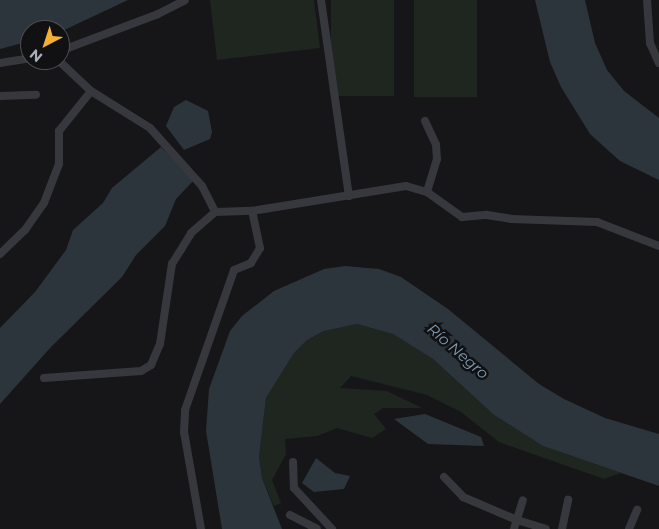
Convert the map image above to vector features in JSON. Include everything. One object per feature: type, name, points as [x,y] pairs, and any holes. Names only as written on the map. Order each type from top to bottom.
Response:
[{"type":"street","points":[[70,47],[158,14],[186,0]]},
{"type":"street","points":[[321,0],[349,196]]},
{"type":"street","points":[[648,0],[650,44],[659,62]]},
{"type":"street","points":[[0,63],[20,60]]},
{"type":"street","points":[[69,70],[91,91],[150,128],[202,186],[215,212]]},
{"type":"street","points":[[0,254],[25,230],[44,203],[59,164],[59,131],[91,91]]},
{"type":"street","points":[[0,96],[36,95]]},
{"type":"street","points":[[425,121],[436,145],[437,159],[427,192]]},
{"type":"street","points":[[44,378],[141,371],[151,365],[160,344],[172,264],[191,233],[215,212],[252,211],[406,186],[427,192],[462,217],[487,214],[511,219],[597,222],[659,246]]},
{"type":"street","points":[[201,529],[184,432],[185,410],[234,270],[251,263],[260,248],[252,211]]},
{"type":"street","points":[[293,462],[294,488],[332,529]]},
{"type":"street","points":[[444,477],[464,497],[517,520],[546,529]]},
{"type":"street","points":[[514,529],[523,500]]},
{"type":"street","points":[[562,529],[568,500]]},
{"type":"street","points":[[629,529],[637,510]]},
{"type":"street","points":[[290,516],[316,529]]},
{"type":"shaded area","points":[[210,0],[314,0],[320,48],[217,60]]},
{"type":"shaded area","points":[[331,0],[394,0],[394,96],[331,96]]},
{"type":"shaded area","points":[[414,0],[477,0],[477,97],[414,97]]},
{"type":"shaded area","points":[[357,324],[393,334],[433,359],[494,415],[543,446],[621,473],[604,479],[499,442],[461,412],[427,395],[351,376],[340,388],[387,391],[422,408],[383,408],[374,414],[386,429],[372,438],[337,428],[317,436],[285,439],[286,454],[272,480],[281,503],[274,506],[262,478],[259,457],[266,398],[294,353],[307,340],[324,331]]},
{"type":"water","points":[[0,0],[128,0],[70,27],[70,20],[20,20],[20,44],[0,49]]},
{"type":"water","points":[[535,0],[585,0],[595,43],[607,70],[624,91],[659,118],[659,180],[620,161],[590,134],[561,87],[550,62]]},
{"type":"water","points":[[186,100],[208,111],[212,132],[210,139],[184,150],[166,126],[174,107]]},
{"type":"water","points":[[161,147],[194,180],[176,199],[165,226],[136,255],[122,277],[51,347],[0,404],[0,328],[35,292],[66,250],[73,230],[103,203],[112,188]]},
{"type":"water","name":"Río Negro","points":[[345,266],[379,269],[401,277],[448,309],[539,384],[564,399],[605,418],[659,434],[659,486],[543,446],[494,415],[433,359],[393,334],[357,324],[324,331],[307,340],[294,353],[266,398],[259,457],[262,478],[282,529],[222,529],[206,431],[209,389],[230,331],[242,316],[274,291],[324,269]]},
{"type":"water","points":[[425,414],[481,437],[484,446],[428,444],[394,419]]},
{"type":"water","points":[[316,458],[335,473],[350,476],[344,489],[314,492],[302,483]]}]
